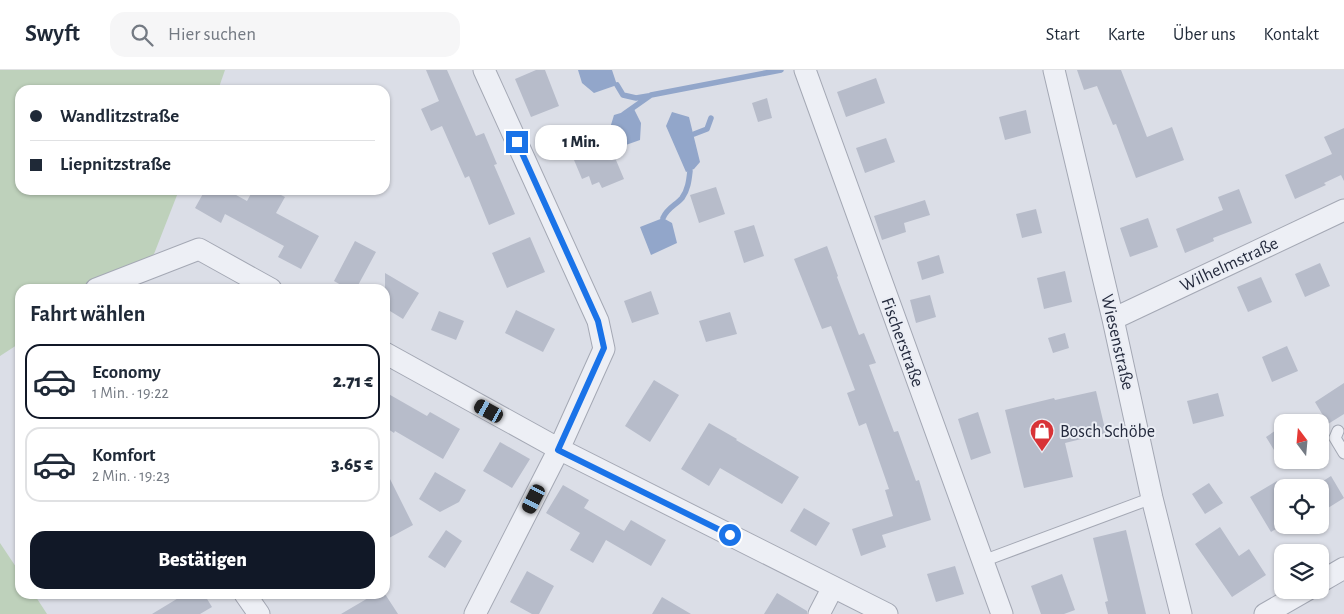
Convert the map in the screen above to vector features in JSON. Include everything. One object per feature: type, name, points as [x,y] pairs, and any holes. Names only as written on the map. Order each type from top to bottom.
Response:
[{"type":"street","points":[[475,614],[558,450],[604,348],[598,321],[484,70]]},
{"type":"street","name":"Fischerstraße","points":[[805,70],[1002,614]]},
{"type":"street","name":"Wiesenstraße","points":[[1054,70],[1113,319],[1152,498],[1181,614]]},
{"type":"street","name":"Wilhelmstraße","points":[[1113,319],[1344,210]]},
{"type":"street","points":[[109,284],[199,249],[262,284]]},
{"type":"street","points":[[390,356],[558,450],[887,614]]},
{"type":"street","points":[[1329,577],[1344,568]]},
{"type":"street","points":[[819,614],[832,587]]},
{"type":"street","points":[[248,599],[259,614]]},
{"type":"street","points":[[1266,614],[1291,599]]},
{"type":"lane","points":[[1338,431],[1335,438],[1344,453]]},
{"type":"lane","points":[[983,561],[1152,498]]},
{"type":"green space","points":[[0,70],[225,70],[220,85],[15,85],[15,195],[177,195],[154,254],[109,284],[15,284],[15,346],[0,356]]},
{"type":"green space","points":[[0,543],[15,566],[15,599],[37,599],[47,614],[0,614]]},
{"type":"water","points":[[578,70],[612,70],[617,85],[594,93],[582,83]]},
{"type":"water","points":[[634,109],[641,123],[640,140],[623,146],[613,140],[610,128],[614,115]]},
{"type":"water","points":[[672,112],[689,117],[700,162],[694,169],[686,172],[666,126]]},
{"type":"water","points":[[663,218],[672,223],[677,243],[651,255],[640,227]]},
{"type":"building","points":[[426,70],[447,70],[476,136],[484,133],[497,164],[494,165],[515,214],[489,225],[469,176],[465,178],[442,126],[431,131],[421,109],[439,101]]},
{"type":"building","points":[[536,70],[545,70],[559,106],[531,117],[515,79]]},
{"type":"building","points":[[1077,70],[1121,70],[1147,137],[1172,127],[1184,160],[1136,178],[1116,124],[1113,125],[1097,86],[1084,90]]},
{"type":"building","points":[[876,78],[885,103],[846,117],[837,92]]},
{"type":"building","points":[[767,98],[772,118],[758,122],[752,103]]},
{"type":"building","points":[[1026,110],[1031,133],[1005,140],[999,117]]},
{"type":"building","points":[[1344,128],[1344,181],[1341,175],[1324,183],[1326,185],[1295,199],[1285,175],[1332,154],[1324,137]]},
{"type":"building","points":[[886,138],[895,162],[865,173],[856,148]]},
{"type":"building","points":[[600,150],[603,157],[613,153],[624,179],[602,188],[599,182],[592,185],[589,176],[582,179],[574,160]]},
{"type":"building","points":[[716,187],[725,214],[699,223],[690,195]]},
{"type":"building","points":[[1239,189],[1252,223],[1213,238],[1214,241],[1185,253],[1176,229],[1223,210],[1218,197]]},
{"type":"building","points":[[202,195],[236,195],[247,201],[250,195],[281,195],[285,197],[276,213],[319,236],[301,269],[278,257],[284,246],[225,214],[221,223],[195,208]]},
{"type":"building","points":[[925,200],[930,215],[904,223],[906,232],[882,240],[874,216]]},
{"type":"building","points":[[1036,209],[1042,233],[1022,238],[1016,214]]},
{"type":"building","points":[[1148,218],[1158,247],[1130,257],[1120,228]]},
{"type":"building","points":[[754,225],[764,256],[744,263],[734,231]]},
{"type":"building","points":[[530,237],[545,272],[507,288],[492,253]]},
{"type":"building","points":[[355,241],[376,252],[359,284],[339,284],[334,281]]},
{"type":"building","points":[[827,246],[859,335],[864,333],[876,363],[869,365],[894,432],[898,431],[916,481],[919,480],[931,520],[882,535],[886,547],[861,556],[852,529],[893,516],[885,490],[889,489],[866,423],[859,426],[847,393],[855,390],[831,326],[822,329],[794,259]]},
{"type":"building","points":[[939,255],[944,273],[922,280],[917,262]]},
{"type":"building","points":[[1320,263],[1330,286],[1305,297],[1295,274]]},
{"type":"building","points":[[1065,271],[1072,302],[1044,309],[1037,278]]},
{"type":"building","points":[[385,273],[419,293],[403,319],[390,311],[390,284],[385,284]]},
{"type":"building","points":[[1261,277],[1272,302],[1248,312],[1237,287]]},
{"type":"building","points":[[651,291],[659,314],[632,323],[624,301]]},
{"type":"building","points":[[930,295],[936,317],[916,323],[910,300]]},
{"type":"building","points":[[516,310],[555,329],[543,352],[505,333]]},
{"type":"building","points":[[439,311],[464,321],[456,340],[431,330]]},
{"type":"building","points":[[730,312],[737,334],[706,342],[699,321]]},
{"type":"building","points":[[1065,333],[1069,348],[1053,353],[1048,338]]},
{"type":"building","points":[[1287,346],[1298,371],[1272,382],[1262,357]]},
{"type":"building","points":[[654,380],[679,395],[650,442],[625,426]]},
{"type":"building","points":[[1344,383],[1344,414],[1329,423],[1329,414],[1322,414],[1315,402]]},
{"type":"building","points":[[1096,391],[1106,433],[1065,443],[1073,477],[1024,488],[1005,410],[1054,398],[1055,400]]},
{"type":"building","points":[[1218,393],[1224,416],[1193,424],[1187,401]]},
{"type":"building","points":[[390,395],[427,416],[430,412],[460,429],[443,459],[395,431],[394,433],[390,430]]},
{"type":"building","points":[[978,412],[991,453],[971,460],[958,419]]},
{"type":"building","points":[[709,423],[799,477],[782,504],[720,468],[709,486],[681,469]]},
{"type":"building","points":[[1274,432],[1274,450],[1266,437]]},
{"type":"building","points":[[500,442],[530,459],[512,488],[483,471]]},
{"type":"building","points":[[435,472],[466,490],[459,502],[440,512],[419,499]]},
{"type":"building","points":[[1331,476],[1344,498],[1329,507],[1329,479],[1326,479]]},
{"type":"building","points":[[390,479],[413,525],[390,537]]},
{"type":"building","points":[[1209,483],[1223,503],[1205,514],[1192,494]]},
{"type":"building","points":[[1274,483],[1274,530],[1271,532],[1250,497]]},
{"type":"building","points":[[563,485],[589,500],[584,508],[624,531],[631,520],[666,540],[651,566],[606,540],[593,563],[570,550],[580,533],[546,513]]},
{"type":"building","points":[[804,508],[830,523],[816,546],[790,531]]},
{"type":"building","points":[[1220,527],[1239,556],[1249,549],[1266,575],[1232,597],[1195,544]]},
{"type":"building","points":[[446,530],[462,541],[445,568],[428,557]]},
{"type":"building","points":[[1126,530],[1146,614],[1108,614],[1105,602],[1108,601],[1093,538]]},
{"type":"building","points":[[955,566],[964,594],[936,602],[927,574]]},
{"type":"building","points":[[527,571],[554,586],[539,614],[532,614],[510,602]]},
{"type":"building","points":[[1062,574],[1075,610],[1064,614],[1041,614],[1031,586]]},
{"type":"building","points":[[777,593],[807,611],[807,614],[764,614]]},
{"type":"building","points":[[662,597],[691,614],[652,614]]},
{"type":"building","points":[[177,599],[207,599],[212,607],[200,614],[152,614]]},
{"type":"building","points":[[366,599],[388,599],[398,614],[341,614]]},
{"type":"waterway","points":[[624,114],[651,95],[781,70]]},
{"type":"waterway","points":[[617,85],[623,95],[636,98],[648,96]]},
{"type":"waterway","points":[[694,134],[707,129],[711,118]]},
{"type":"waterway","points":[[663,218],[684,195],[690,171]]},
{"type":"place","name":"Bosch Schöbe","points":[[1042,452]]},
{"type":"route","points":[[517,142],[598,321],[604,348],[558,450],[730,535]]}]
